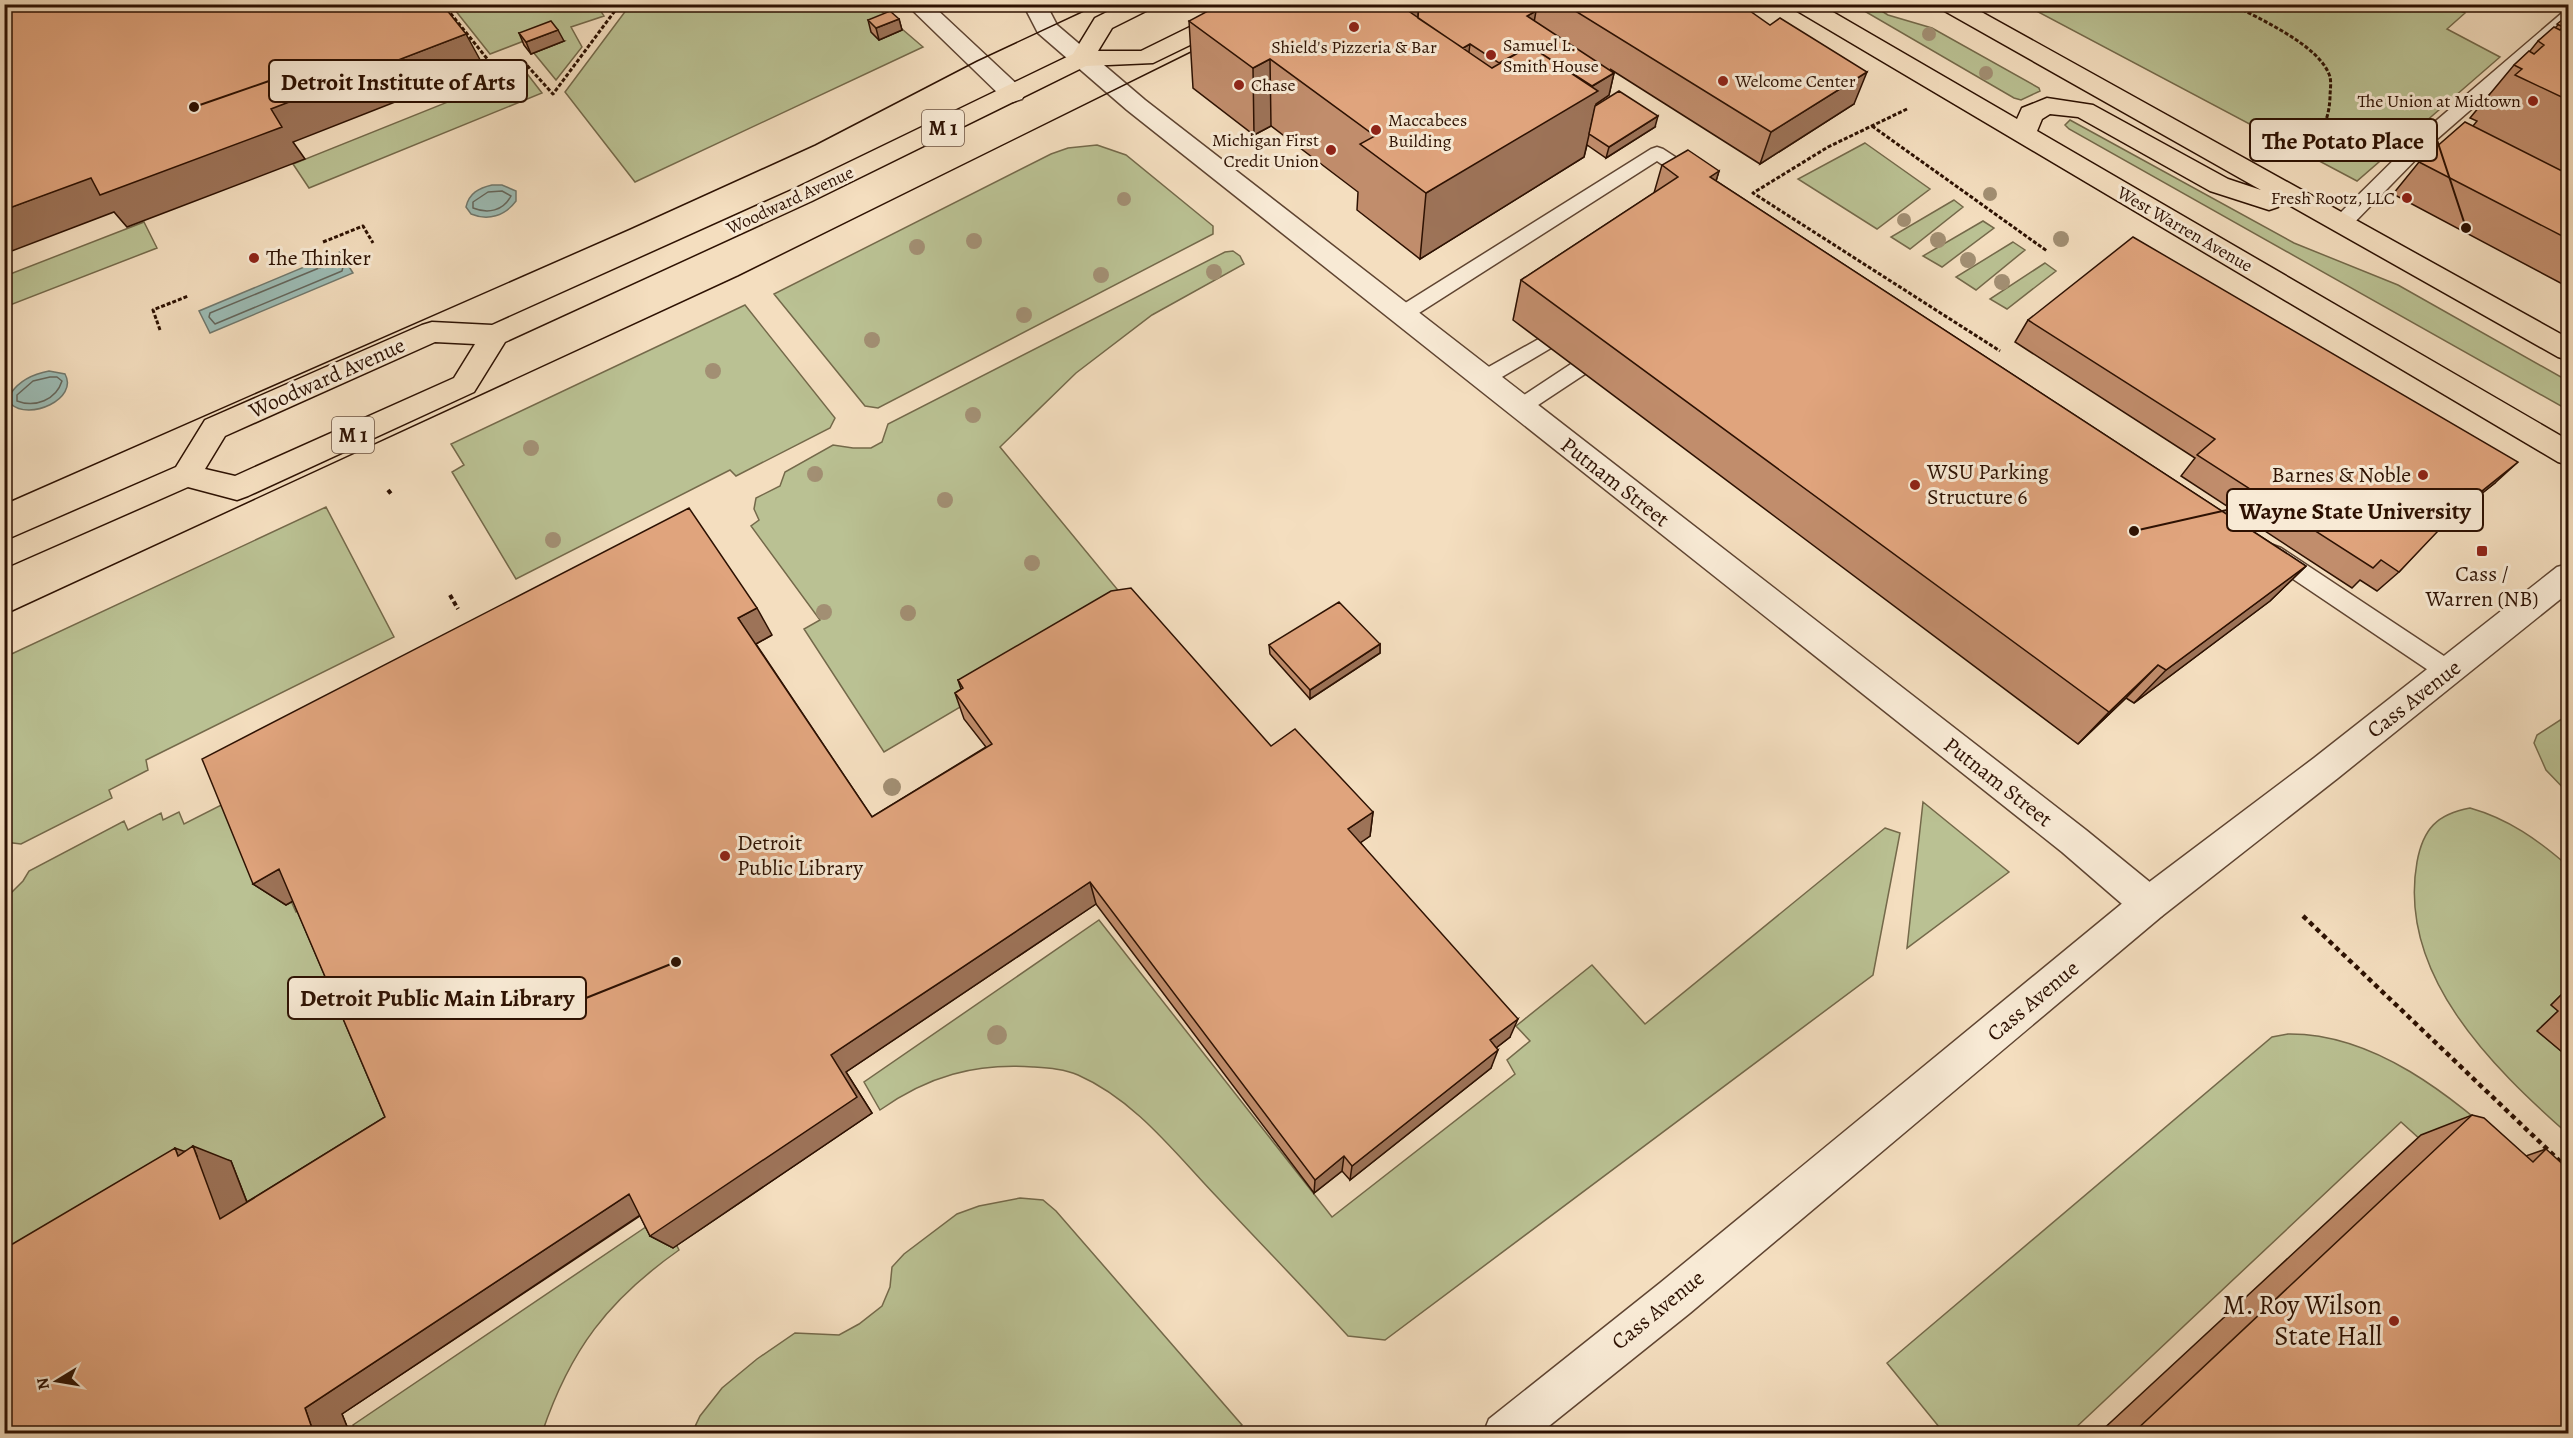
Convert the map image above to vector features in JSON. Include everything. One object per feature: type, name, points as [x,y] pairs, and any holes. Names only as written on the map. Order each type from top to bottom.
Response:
[{"type":"main road","points":[[1082,59],[1103,22],[1142,4]]},
{"type":"main road","name":"Woodward Avenue","points":[[186,475],[215,428],[432,332],[495,335],[804,195],[1082,59],[1145,58],[1215,24],[1219,4]]},
{"type":"main road","name":"West Warren Avenue","points":[[1802,4],[2568,454]]},
{"type":"main road","points":[[1949,4],[2568,350]]},
{"type":"main road","points":[[2023,135],[2031,114],[2047,106],[2084,111],[2219,185],[2341,224]]},
{"type":"main road","name":"M 1","points":[[186,475],[237,488],[464,385],[495,335]]},
{"type":"main road","points":[[4,556],[186,475]]},
{"type":"street","points":[[917,4],[1013,94]]},
{"type":"street","name":"Putnam Street","points":[[1034,4],[1046,28],[1136,105],[2064,834],[2149,904]]},
{"type":"street","name":"Cass Avenue","points":[[1504,1434],[1675,1298],[2149,904],[2568,576]]},
{"type":"lane","points":[[2341,224],[2366,195],[2429,134],[2568,17]]},
{"type":"lane","points":[[1401,315],[1657,153],[1716,192]]},
{"type":"lane","points":[[1483,379],[1544,343]]},
{"type":"lane","points":[[1519,408],[1578,369]]},
{"type":"lane","points":[[2259,545],[2370,616],[2448,671]]},
{"type":"path","points":[[443,4],[497,71],[523,61],[553,94],[620,4]]},
{"type":"path","points":[[2232,4],[2288,36],[2320,62],[2329,75],[2330,117],[2323,132],[2300,158]]},
{"type":"path","points":[[1907,109],[1778,175],[1753,193],[2000,351]]},
{"type":"path","points":[[1872,125],[2047,251]]},
{"type":"path","points":[[323,242],[363,226],[373,243]]},
{"type":"path","points":[[160,330],[153,310],[188,296]]},
{"type":"path","points":[[388,490],[392,495]]},
{"type":"path","points":[[450,595],[458,609]]},
{"type":"path","points":[[2303,916],[2568,1169]]},
{"type":"green space","points":[[451,5],[597,5],[604,16],[571,27],[582,47],[556,80],[524,41],[490,54]]},
{"type":"green space","points":[[630,5],[874,5],[923,47],[635,182],[565,92]]},
{"type":"green space","points":[[1854,5],[1872,5],[1888,15],[1932,28],[2039,88],[2040,91],[2021,100],[2014,98]]},
{"type":"green space","points":[[2025,5],[2447,5],[2465,13],[2447,29],[2500,57],[2357,181]]},
{"type":"green space","points":[[525,71],[542,93],[309,188],[293,164]]},
{"type":"green space","points":[[2070,120],[2294,243],[2398,285],[2568,381],[2568,410],[2069,129],[2065,125]]},
{"type":"green space","points":[[1865,143],[1930,189],[1877,229],[1798,179]]},
{"type":"green space","points":[[1097,145],[1126,155],[1213,226],[1213,234],[878,408],[865,406],[774,294],[1051,154],[1068,148]]},
{"type":"green space","points":[[1954,200],[1963,207],[1910,249],[1891,237]]},
{"type":"green space","points":[[1983,221],[1994,228],[1942,267],[1923,256]]},
{"type":"green space","points":[[144,222],[157,248],[5,307],[5,276]]},
{"type":"green space","points":[[2013,242],[2025,250],[1976,290],[1956,277]]},
{"type":"green space","points":[[1233,251],[1240,256],[1244,264],[1152,315],[1076,373],[1000,447],[1131,606],[884,752],[804,629],[820,620],[751,526],[759,520],[754,509],[756,498],[780,486],[785,472],[833,445],[871,448],[882,442],[888,424],[1225,252]]},
{"type":"green space","points":[[2045,263],[2056,271],[2007,309],[1990,299]]},
{"type":"green space","points":[[745,305],[835,418],[830,428],[736,476],[730,470],[516,579],[452,472],[464,465],[451,444]]},
{"type":"green space","points":[[326,507],[394,637],[146,760],[148,770],[109,790],[112,798],[21,844],[5,842],[5,657]]},
{"type":"green space","points":[[2568,715],[2568,793],[2546,770],[2534,743],[2537,735]]},
{"type":"green space","points":[[243,794],[296,912],[322,899],[423,1128],[258,1231],[5,1285],[5,899],[23,881],[29,871],[124,821],[128,830],[161,813],[163,820],[179,812],[184,824]]},
{"type":"green space","points":[[1923,802],[2009,872],[1907,948]]},
{"type":"green space","points":[[2470,808],[2498,818],[2522,831],[2568,866],[2568,988],[2551,1005],[2558,1011],[2538,1031],[2568,1057],[2568,1134],[2510,1079],[2456,1015],[2436,980],[2421,942],[2415,903],[2417,862],[2423,840],[2440,819]]},
{"type":"green space","points":[[1885,828],[1900,833],[1873,975],[1385,1340],[1348,1336],[1153,1129],[1118,1098],[1078,1075],[1050,1068],[1012,1066],[972,1070],[934,1080],[880,1110],[864,1082],[1099,920],[1332,1217],[1515,1074],[1507,1060],[1530,1041],[1516,1026],[1592,965],[1645,1024]]},
{"type":"green space","points":[[2288,1034],[2320,1036],[2351,1044],[2381,1056],[2438,1090],[2513,1151],[2462,1177],[2401,1122],[2070,1433],[1944,1433],[1887,1363],[2272,1037]]},
{"type":"green space","points":[[1020,1198],[1043,1200],[1056,1211],[1242,1425],[1231,1434],[692,1433],[700,1416],[722,1388],[757,1359],[795,1333],[839,1335],[859,1324],[882,1306],[890,1287],[892,1267],[904,1254],[957,1214],[979,1206]]},
{"type":"green space","points":[[662,1216],[679,1250],[632,1288],[594,1329],[565,1376],[542,1433],[356,1434],[353,1425]]},
{"type":"water","points":[[492,185],[502,185],[516,191],[516,201],[496,216],[484,217],[471,214],[466,207],[472,195]]},
{"type":"water","points":[[340,252],[353,273],[210,333],[199,311]]},
{"type":"water","points":[[49,371],[65,374],[67,383],[65,392],[59,399],[40,409],[19,409],[11,404],[11,393],[18,384],[32,376]]},
{"type":"building","points":[[4,4],[442,4],[466,34],[271,109],[282,127],[100,195],[91,178],[4,210]]},
{"type":"building","points":[[1221,4],[1398,4],[1492,68],[1530,46],[1598,91],[1426,193],[1360,144],[1375,136],[1270,59],[1253,68],[1189,21]]},
{"type":"building","points":[[1419,4],[1525,4],[1536,11],[1527,16],[1614,73],[1592,86],[1530,46],[1499,63],[1470,44],[1463,48],[1418,18]]},
{"type":"building","points":[[1564,4],[1740,4],[1770,25],[1780,18],[1867,72],[1771,132]]},
{"type":"building","points":[[890,11],[899,19],[876,28],[868,20]]},
{"type":"building","points":[[2568,15],[2568,100],[2515,75],[2522,69],[2514,65],[2529,51],[2534,54],[2544,45],[2538,41],[2554,27],[2560,30],[2563,27],[2557,24]]},
{"type":"building","points":[[551,21],[558,30],[526,42],[519,33]]},
{"type":"building","points":[[1619,91],[1658,116],[1609,147],[1589,134],[1595,106]]},
{"type":"building","points":[[2465,122],[2568,174],[2568,239],[2419,162]]},
{"type":"building","name":"WSU Parking Structure 6","points":[[1688,150],[1719,171],[1710,177],[2306,566],[2166,670],[2158,665],[2109,712],[1521,280],[1678,177],[1662,165]]},
{"type":"building","points":[[2133,237],[2518,462],[2457,511],[2399,572],[2381,560],[2373,568],[2197,455],[2215,439],[2028,320]]},
{"type":"building","points":[[689,508],[757,608],[738,618],[872,817],[992,744],[955,693],[963,688],[958,680],[1111,591],[1131,588],[1271,746],[1295,729],[1373,812],[1348,829],[1518,1019],[1490,1040],[1498,1050],[1352,1166],[1344,1156],[1315,1180],[1090,882],[831,1055],[857,1097],[650,1236],[629,1194],[305,1408],[314,1434],[4,1434],[4,1249],[175,1148],[178,1156],[193,1146],[220,1219],[385,1117],[279,869],[253,884],[202,759]]},
{"type":"building","points":[[1339,602],[1380,644],[1310,690],[1269,645]]},
{"type":"building","name":"M. Roy Wilson State Hall","points":[[2472,1115],[2484,1118],[2533,1162],[2546,1149],[2568,1169],[2568,1434],[2132,1434]]},
{"type":"tram line","points":[[4,504],[630,229],[815,145],[977,61],[1099,4]]},
{"type":"tram line","points":[[4,615],[738,276],[1205,45]]},
{"type":"place","name":"Shield's Pizzeria & Bar","points":[[1354,27]]},
{"type":"place","name":"Samuel L. Smith House","points":[[1491,55]]},
{"type":"place","name":"Welcome Center","points":[[1723,81]]},
{"type":"place","name":"Chase","points":[[1239,85]]},
{"type":"place","name":"The Union at Midtown","points":[[2533,101]]},
{"type":"place","name":"Detroit Institute of Arts","points":[[194,107]]},
{"type":"place","name":"Maccabees Building","points":[[1376,130]]},
{"type":"place","name":"Michigan First Credit Union","points":[[1331,150]]},
{"type":"place","name":"Fresh Rootz, LLC","points":[[2407,198]]},
{"type":"place","name":"The Potato Place","points":[[2466,228]]},
{"type":"place","name":"The Thinker","points":[[254,258]]},
{"type":"place","name":"Barnes & Noble","points":[[2423,475]]},
{"type":"place","name":"WSU Parking Structure 6","points":[[1915,485]]},
{"type":"place","name":"Wayne State University","points":[[2134,531]]},
{"type":"place","name":"Cass / Warren (NB)","points":[[2482,551]]},
{"type":"place","name":"Detroit Public Library","points":[[725,856]]},
{"type":"place","name":"Detroit Public Main Library","points":[[676,962]]},
{"type":"place","name":"M. Roy Wilson State Hall","points":[[2394,1321]]}]
